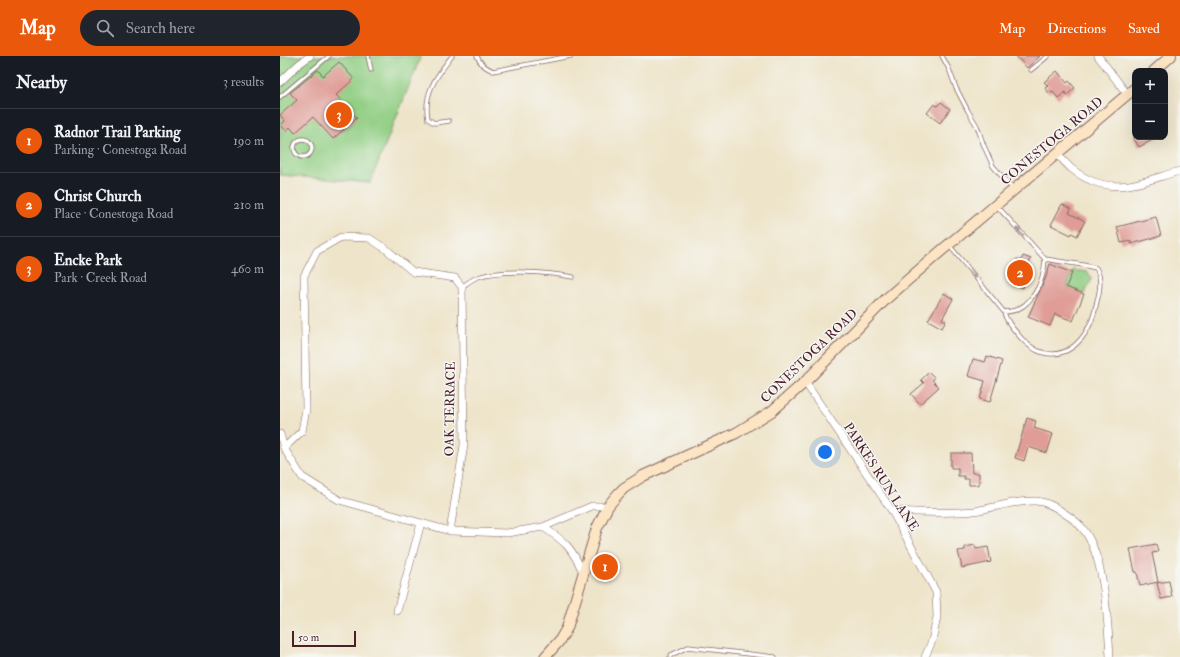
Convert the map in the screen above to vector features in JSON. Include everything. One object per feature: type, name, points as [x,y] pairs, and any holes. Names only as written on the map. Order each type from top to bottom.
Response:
[{"type":"main road","points":[[1157,68],[1171,56]]},
{"type":"main road","name":"CONESTOGA ROAD","points":[[545,657],[560,640],[566,628],[597,528],[608,506],[618,494],[633,482],[736,433],[772,411],[805,382],[886,298],[1131,92]]},
{"type":"street","points":[[280,82],[310,56]]},
{"type":"street","points":[[1098,56],[1131,92]]},
{"type":"street","points":[[1057,154],[1072,169],[1091,181],[1106,186],[1124,186],[1180,171]]},
{"type":"street","points":[[284,448],[302,431],[306,409],[304,276],[317,251],[341,237],[369,238],[386,249],[412,272],[455,278],[462,287]]},
{"type":"street","name":"OAK TERRACE","points":[[450,531],[464,445],[462,287]]},
{"type":"street","name":"PARKES RUN LANE","points":[[805,382],[892,511],[936,592],[937,617],[932,641],[926,657]]},
{"type":"street","points":[[280,434],[284,448],[302,477],[339,500],[450,531],[507,533],[543,527],[592,506],[608,506]]},
{"type":"street","points":[[892,511],[939,513],[973,511],[1014,502],[1037,502],[1056,507],[1082,528],[1094,550],[1103,584],[1110,657]]},
{"type":"street","points":[[397,611],[421,523]]},
{"type":"street","points":[[543,527],[567,544],[583,572]]},
{"type":"lane","points":[[280,97],[328,56]]},
{"type":"lane","points":[[368,56],[371,70]]},
{"type":"lane","points":[[449,121],[434,123],[428,119],[426,108],[432,85],[452,56]]},
{"type":"lane","points":[[476,56],[479,62],[493,71],[571,56]]},
{"type":"lane","points":[[942,56],[950,69],[956,88],[977,126],[993,166],[1014,190]]},
{"type":"lane","points":[[1031,70],[1048,56]]},
{"type":"lane","points":[[305,139],[311,144],[310,153],[306,156],[300,156],[294,150],[295,144],[299,140],[305,139]]},
{"type":"lane","points":[[949,244],[1004,312],[1006,318],[1029,346],[1040,352],[1051,355],[1066,351],[1074,346],[1084,335],[1094,314],[1100,286],[1099,272],[1096,268],[1091,266],[1045,259],[996,205]]},
{"type":"lane","points":[[1004,312],[1012,312],[1023,306],[1032,298],[1042,279],[1045,259]]},
{"type":"lane","points":[[462,287],[476,278],[492,274],[551,273],[572,277]]},
{"type":"lane","points":[[670,657],[671,655],[688,647],[775,657]]},
{"type":"green space","points":[[280,56],[421,56],[370,183],[280,175]]},
{"type":"green space","points":[[1073,270],[1088,272],[1092,279],[1084,294],[1068,288],[1067,285]]},
{"type":"building","points":[[1016,56],[1040,56],[1027,68]]},
{"type":"building","points":[[339,62],[354,79],[336,95],[357,118],[333,139],[313,117],[295,133],[290,127],[286,131],[281,125],[285,121],[280,115],[297,100],[290,93],[318,70],[323,76]]},
{"type":"building","points":[[1057,71],[1067,83],[1069,81],[1075,88],[1067,95],[1065,92],[1058,98],[1052,91],[1049,93],[1045,88],[1048,86],[1044,82]]},
{"type":"building","points":[[941,102],[950,109],[940,123],[927,113],[934,104],[937,106]]},
{"type":"building","points":[[1135,140],[1152,140],[1139,147]]},
{"type":"building","points":[[1062,204],[1071,209],[1069,213],[1085,221],[1077,236],[1072,233],[1071,235],[1051,225]]},
{"type":"building","points":[[1156,217],[1161,236],[1131,244],[1131,241],[1121,243],[1117,227]]},
{"type":"building","points":[[1023,256],[1031,259],[1029,263],[1032,265],[1023,288],[1009,282],[1017,259],[1021,261]]},
{"type":"building","points":[[1050,264],[1072,273],[1066,287],[1084,294],[1073,321],[1055,314],[1050,326],[1028,317],[1046,277]]},
{"type":"building","points":[[944,293],[953,299],[942,319],[946,321],[942,328],[928,320]]},
{"type":"building","points":[[987,356],[1002,361],[990,402],[980,399],[985,381],[968,376],[973,359],[985,362]]},
{"type":"building","points":[[929,372],[935,378],[932,380],[939,387],[920,404],[911,394],[924,383],[921,380]]},
{"type":"building","points":[[1027,418],[1036,421],[1034,428],[1053,434],[1047,453],[1028,447],[1024,461],[1015,458]]},
{"type":"building","points":[[951,453],[971,453],[972,473],[979,473],[979,485],[969,485],[969,479],[964,479],[964,476],[958,476],[958,468],[951,468]]},
{"type":"building","points":[[1156,544],[1158,552],[1152,553],[1158,582],[1140,586],[1130,549]]},
{"type":"building","points":[[975,545],[976,549],[988,547],[991,562],[962,568],[958,551],[965,550],[965,547]]},
{"type":"building","points":[[1169,581],[1172,597],[1161,599],[1157,583]]},
{"type":"place","name":"Encke Park","points":[[339,115]]},
{"type":"place","name":"Christ Church","points":[[1020,273]]},
{"type":"place","name":"Radnor Trail Parking","points":[[605,567]]}]
